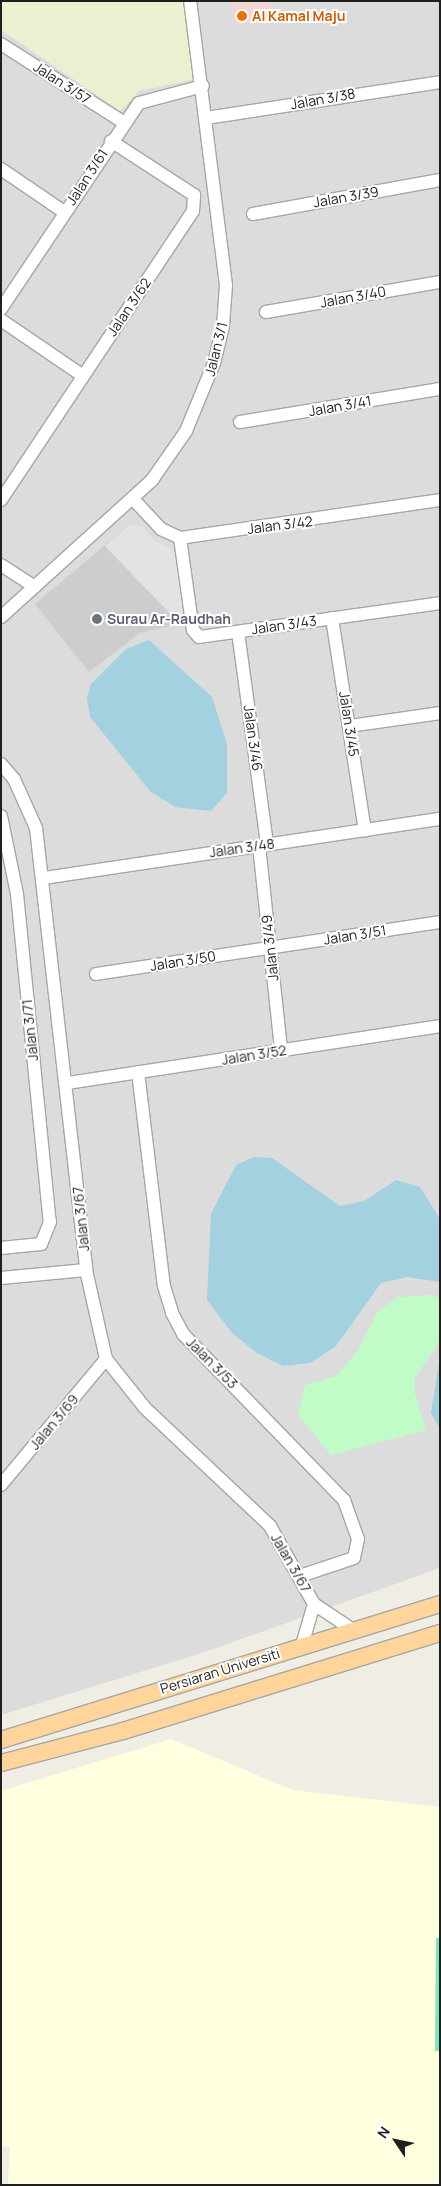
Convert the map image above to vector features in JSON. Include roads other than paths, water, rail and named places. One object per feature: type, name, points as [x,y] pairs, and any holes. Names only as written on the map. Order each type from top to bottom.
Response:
[{"type":"main road","name":"Persiaran Universiti","points":[[1,1740],[302,1645],[440,1604]]},
{"type":"main road","name":"Persiaran Universiti","points":[[1,1763],[123,1731],[440,1633]]},
{"type":"street","name":"Jalan 3/1","points":[[1,617],[134,500],[186,431],[208,382],[223,326],[226,285],[203,86],[190,1]]},
{"type":"street","name":"Jalan 3/57","points":[[1,44],[123,122]]},
{"type":"street","name":"Jalan 3/38","points":[[206,118],[440,82]]},
{"type":"street","name":"Jalan 3/61","points":[[1,309],[138,102],[203,86]]},
{"type":"street","name":"Jalan 3/62","points":[[1,500],[193,211],[194,195],[111,141]]},
{"type":"street","points":[[1,169],[64,212]]},
{"type":"street","name":"Jalan 3/39","points":[[253,214],[440,180]]},
{"type":"street","name":"Jalan 3/40","points":[[266,312],[440,282]]},
{"type":"street","points":[[1,320],[83,376]]},
{"type":"street","name":"Jalan 3/41","points":[[240,422],[440,388]]},
{"type":"street","points":[[134,500],[161,529],[180,538]]},
{"type":"street","name":"Jalan 3/42","points":[[180,538],[440,500]]},
{"type":"street","name":"Jalan 3/43","points":[[180,538],[193,630],[198,637],[440,603]]},
{"type":"street","points":[[1,565],[35,587]]},
{"type":"street","name":"Jalan 3/45","points":[[332,618],[365,830]]},
{"type":"street","name":"Jalan 3/46","points":[[238,632],[263,845]]},
{"type":"street","points":[[349,726],[440,713]]},
{"type":"street","name":"Jalan 3/67","points":[[1,764],[14,779],[36,828],[44,878],[68,1083],[86,1270],[106,1358],[121,1383],[145,1408],[270,1526],[300,1576],[314,1604]]},
{"type":"street","name":"Jalan 3/71","points":[[1,816],[17,894],[50,1222],[41,1244],[1,1248]]},
{"type":"street","name":"Jalan 3/48","points":[[44,878],[440,819]]},
{"type":"street","name":"Jalan 3/49","points":[[263,845],[270,947],[281,1050]]},
{"type":"street","name":"Jalan 3/51","points":[[270,947],[440,922]]},
{"type":"street","name":"Jalan 3/50","points":[[96,974],[270,947]]},
{"type":"street","name":"Jalan 3/52","points":[[68,1083],[440,1026]]},
{"type":"street","name":"Jalan 3/53","points":[[138,1072],[164,1286],[172,1313],[183,1334],[344,1500],[358,1538],[354,1558],[300,1576]]},
{"type":"street","points":[[1,1278],[86,1270]]},
{"type":"street","name":"Jalan 3/69","points":[[1,1485],[106,1358]]},
{"type":"street","points":[[302,1645],[314,1604],[353,1630]]},
{"type":"water","points":[[149,640],[212,697],[227,744],[227,793],[211,811],[175,807],[150,791],[90,717],[87,698],[91,684],[126,649]]},
{"type":"water","points":[[254,1157],[272,1158],[340,1206],[364,1201],[396,1180],[420,1187],[440,1219],[440,1282],[407,1277],[381,1283],[336,1346],[310,1363],[283,1366],[257,1353],[232,1333],[207,1300],[211,1214],[236,1165]]},
{"type":"water","points":[[440,1356],[440,1429],[431,1413]]},
{"type":"place","name":"Al Kamal Maju","points":[[242,16]]},
{"type":"place","name":"Surau Ar-Raudhah","points":[[97,619]]}]
